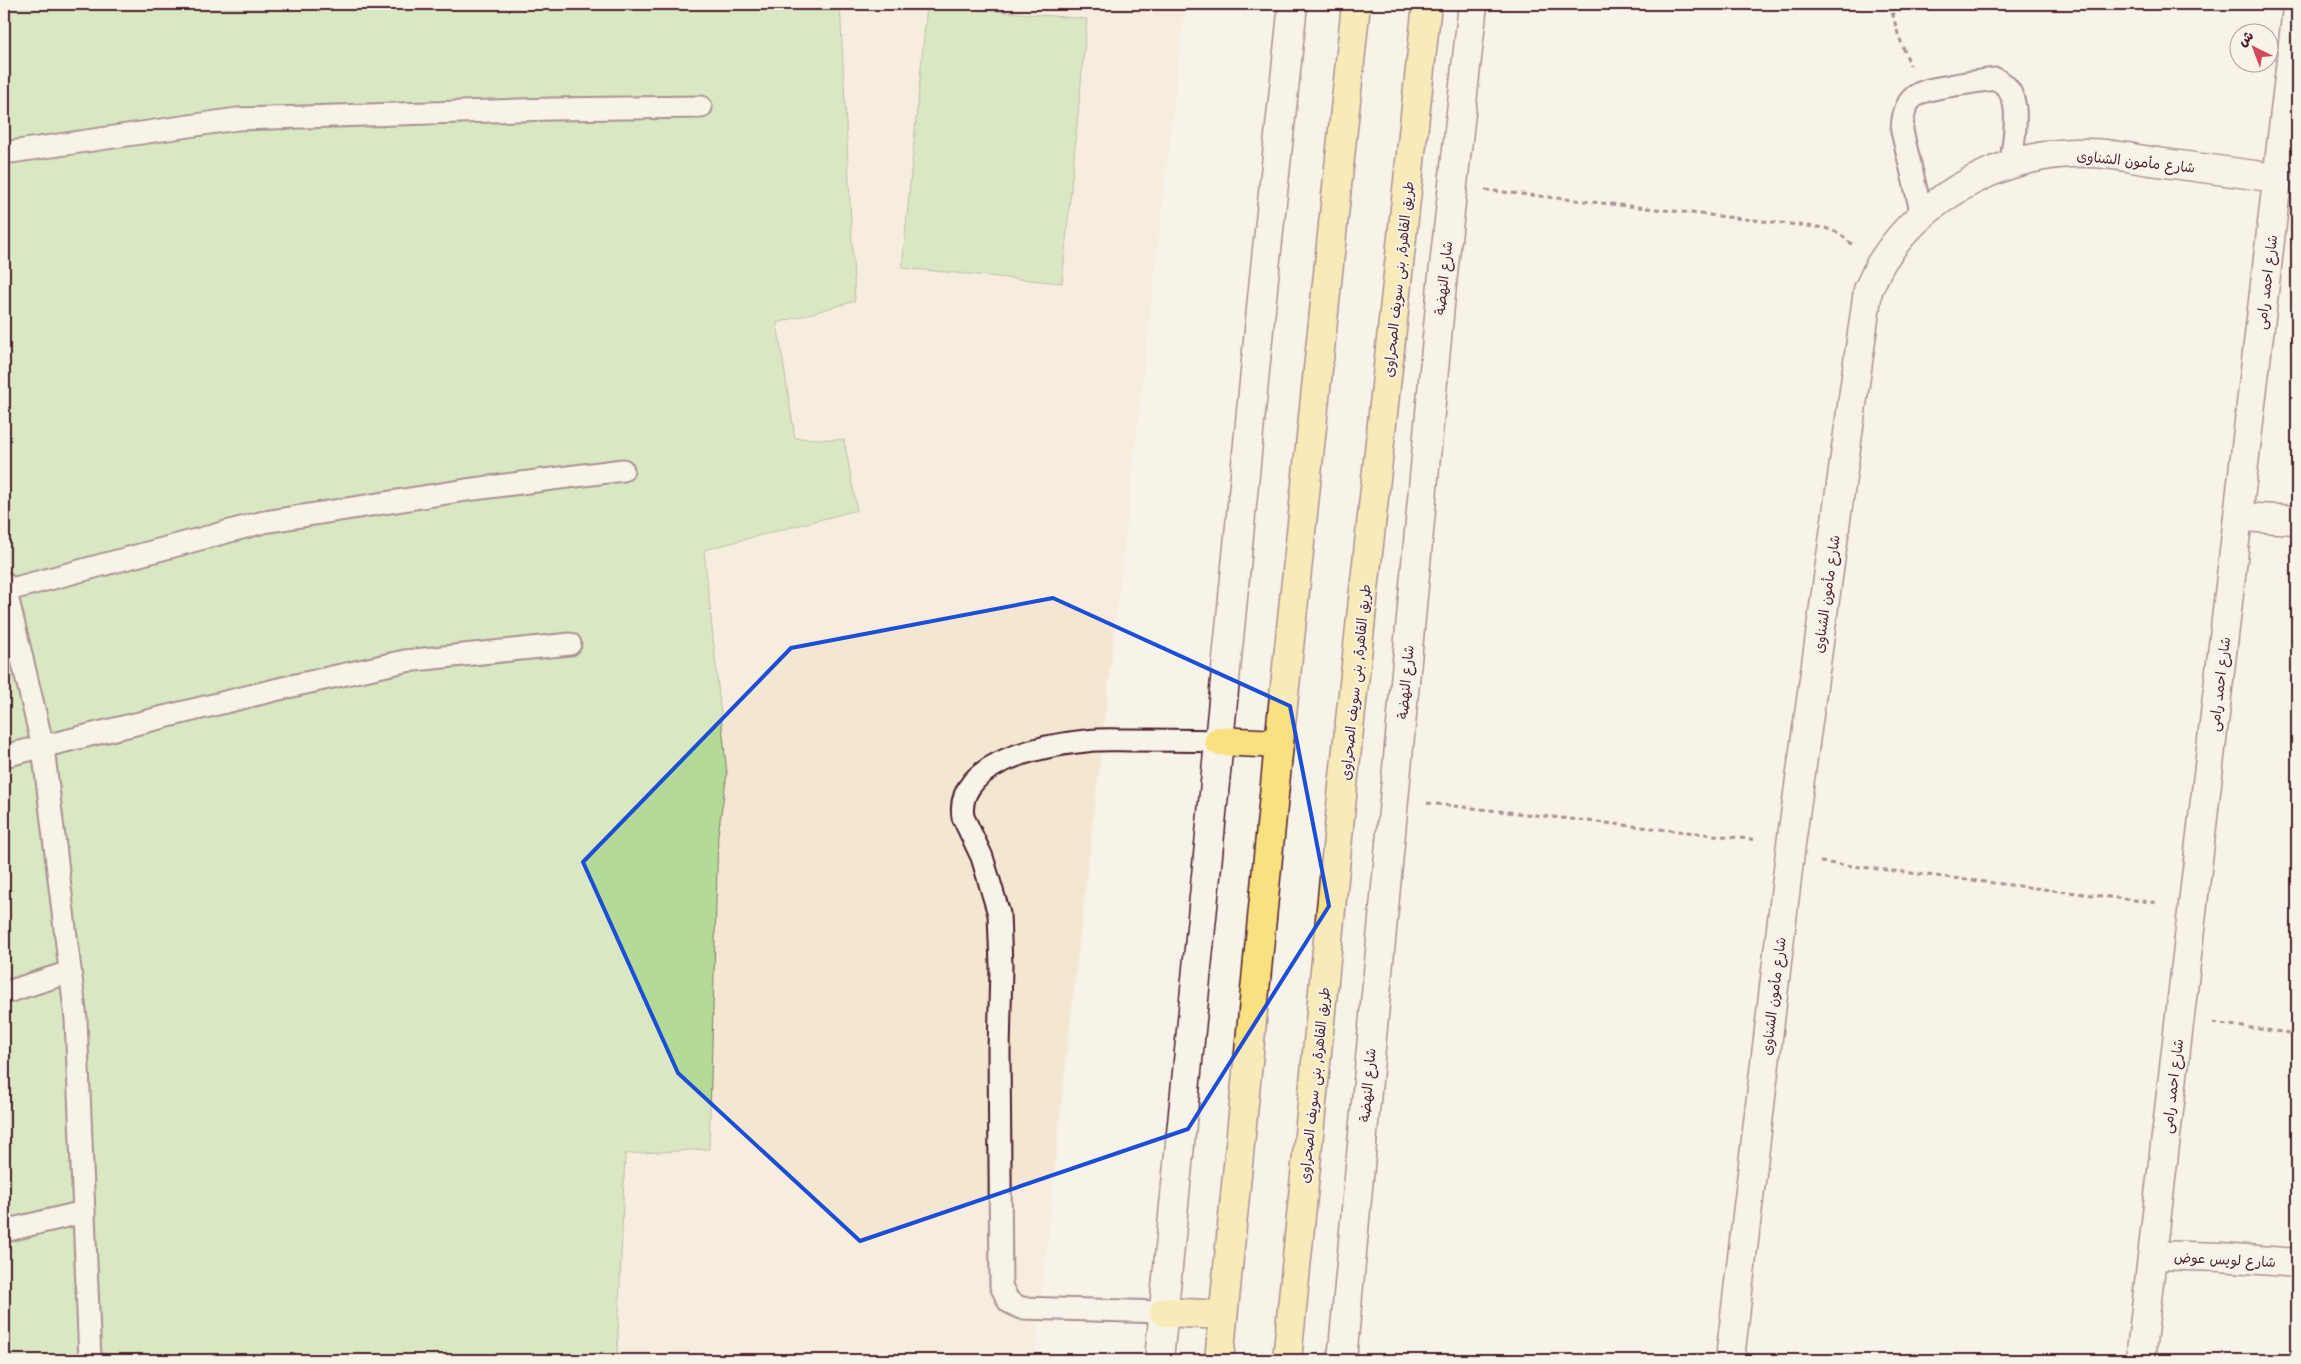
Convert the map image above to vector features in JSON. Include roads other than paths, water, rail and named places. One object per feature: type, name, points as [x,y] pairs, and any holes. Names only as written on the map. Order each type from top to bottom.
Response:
[{"type":"main road","points":[[1219,1360],[1279,744],[1356,4]]},
{"type":"main road","name":"طريق القاهرة, بنى سويف الصحراوى","points":[[1286,1360],[1344,776],[1427,4]]},
{"type":"main road","points":[[1219,740],[1279,744]]},
{"type":"main road","points":[[1164,1312],[1223,1315]]},
{"type":"street","points":[[1159,1360],[1293,4]]},
{"type":"street","name":"شارع النهضة","points":[[1342,1360],[1452,187],[1473,4]]},
{"type":"street","name":"شارع احمد رامى","points":[[2140,1360],[2297,8]]},
{"type":"street","name":"شارع مأمون الشناوى","points":[[1733,1360],[1731,1350],[1791,851],[1868,290],[1882,261],[1900,237],[1922,215],[1964,185],[2011,164],[2038,157],[2091,153],[2277,178]]},
{"type":"street","points":[[2238,517],[2297,520]]},
{"type":"street","name":"شارع لويس عوض","points":[[2153,1256],[2221,1257],[2297,1264]]},
{"type":"lane","points":[[1922,215],[1902,131],[1902,117],[1908,104],[1922,90],[1996,78],[2004,82],[2010,89],[2015,106],[2011,164]]},
{"type":"lane","points":[[4,153],[237,119],[542,109],[701,107]]},
{"type":"lane","points":[[90,1360],[76,1019],[43,747],[4,588],[264,522],[466,490],[623,470]]},
{"type":"lane","points":[[4,756],[283,688],[405,662],[570,644]]},
{"type":"lane","points":[[1164,1312],[1021,1308],[1008,1302],[1001,1286],[999,1051],[1001,966],[999,914],[990,879],[964,817],[962,807],[966,794],[974,781],[990,766],[1039,749],[1087,740],[1219,740]]},
{"type":"lane","points":[[4,992],[70,972]]},
{"type":"lane","points":[[4,1231],[84,1212]]}]
